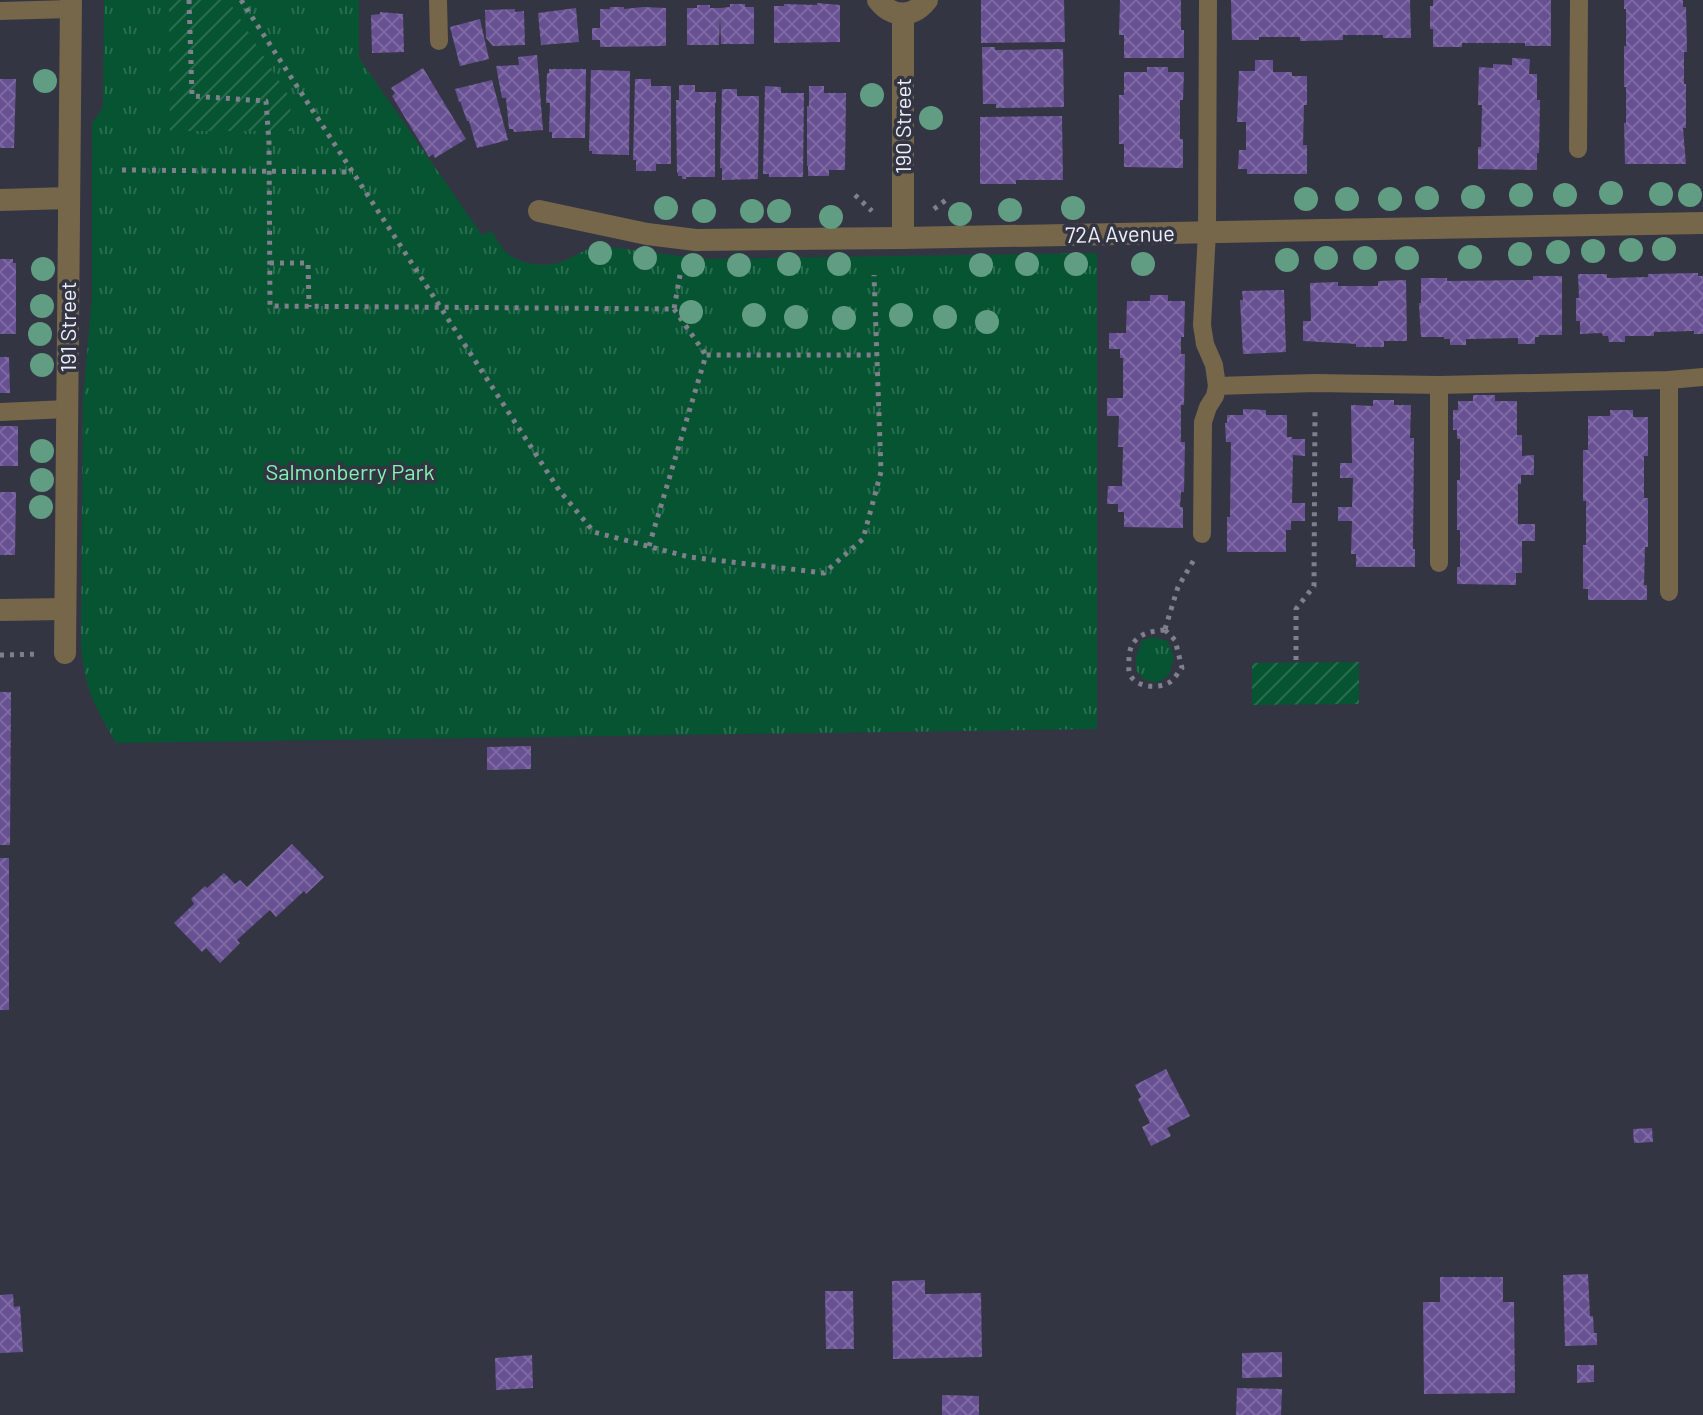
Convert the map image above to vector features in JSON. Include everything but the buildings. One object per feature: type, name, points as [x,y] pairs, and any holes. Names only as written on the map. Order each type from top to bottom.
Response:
[{"type":"street","points":[[878,0],[889,10],[903,14],[920,9],[927,0]]},
{"type":"street","name":"191 Street","points":[[65,653],[71,5]]},
{"type":"street","name":"190 Street","points":[[903,14],[903,238]]},
{"type":"street","points":[[0,200],[69,198]]},
{"type":"street","name":"72A Avenue","points":[[539,211],[647,234],[696,240],[1703,223]]},
{"type":"street","points":[[0,610],[65,609]]},
{"type":"lane","points":[[438,0],[439,41]]},
{"type":"lane","points":[[1202,534],[1203,422],[1217,386],[1202,325],[1207,232],[1208,0]]},
{"type":"lane","points":[[1578,149],[1579,0]]},
{"type":"lane","points":[[0,11],[71,5]]},
{"type":"lane","points":[[1217,386],[1315,383],[1439,385],[1703,377]]},
{"type":"lane","points":[[1669,380],[1669,592]]},
{"type":"lane","points":[[1439,385],[1439,563]]},
{"type":"lane","points":[[0,412],[67,409]]},
{"type":"path","points":[[189,0],[192,96],[266,101],[270,306],[674,309]]},
{"type":"path","points":[[241,0],[559,490],[594,532],[689,557],[824,573],[863,539],[881,472],[874,275]]},
{"type":"path","points":[[122,170],[353,172]]},
{"type":"path","points":[[855,195],[874,212]]},
{"type":"path","points":[[930,212],[950,197]]},
{"type":"path","points":[[270,263],[308,263],[309,307]]},
{"type":"path","points":[[680,275],[674,309],[706,355]]},
{"type":"path","points":[[649,546],[706,355]]},
{"type":"path","points":[[706,355],[877,355]]},
{"type":"path","points":[[1296,660],[1296,609],[1314,586],[1315,383]]},
{"type":"path","points":[[1165,630],[1178,587],[1194,561],[1202,534]]},
{"type":"path","points":[[1165,630],[1175,640],[1182,668],[1172,682],[1156,687],[1138,683],[1130,675],[1129,664],[1135,639],[1148,631],[1165,630]]},
{"type":"path","points":[[0,655],[65,653]]},
{"type":"green space","name":"Salmonberry Park","points":[[104,0],[359,0],[359,58],[482,235],[492,231],[506,252],[525,262],[554,264],[602,246],[703,259],[1097,253],[1097,729],[116,743],[92,697],[81,645],[83,398],[92,296],[92,124],[103,105]]},
{"type":"green space","points":[[169,0],[228,0],[290,98],[291,131],[170,131]]},
{"type":"green space","points":[[1153,637],[1168,641],[1174,658],[1169,675],[1157,683],[1143,679],[1136,670],[1136,657],[1142,640]]},
{"type":"green space","points":[[1359,662],[1359,704],[1252,705],[1252,663]]}]
